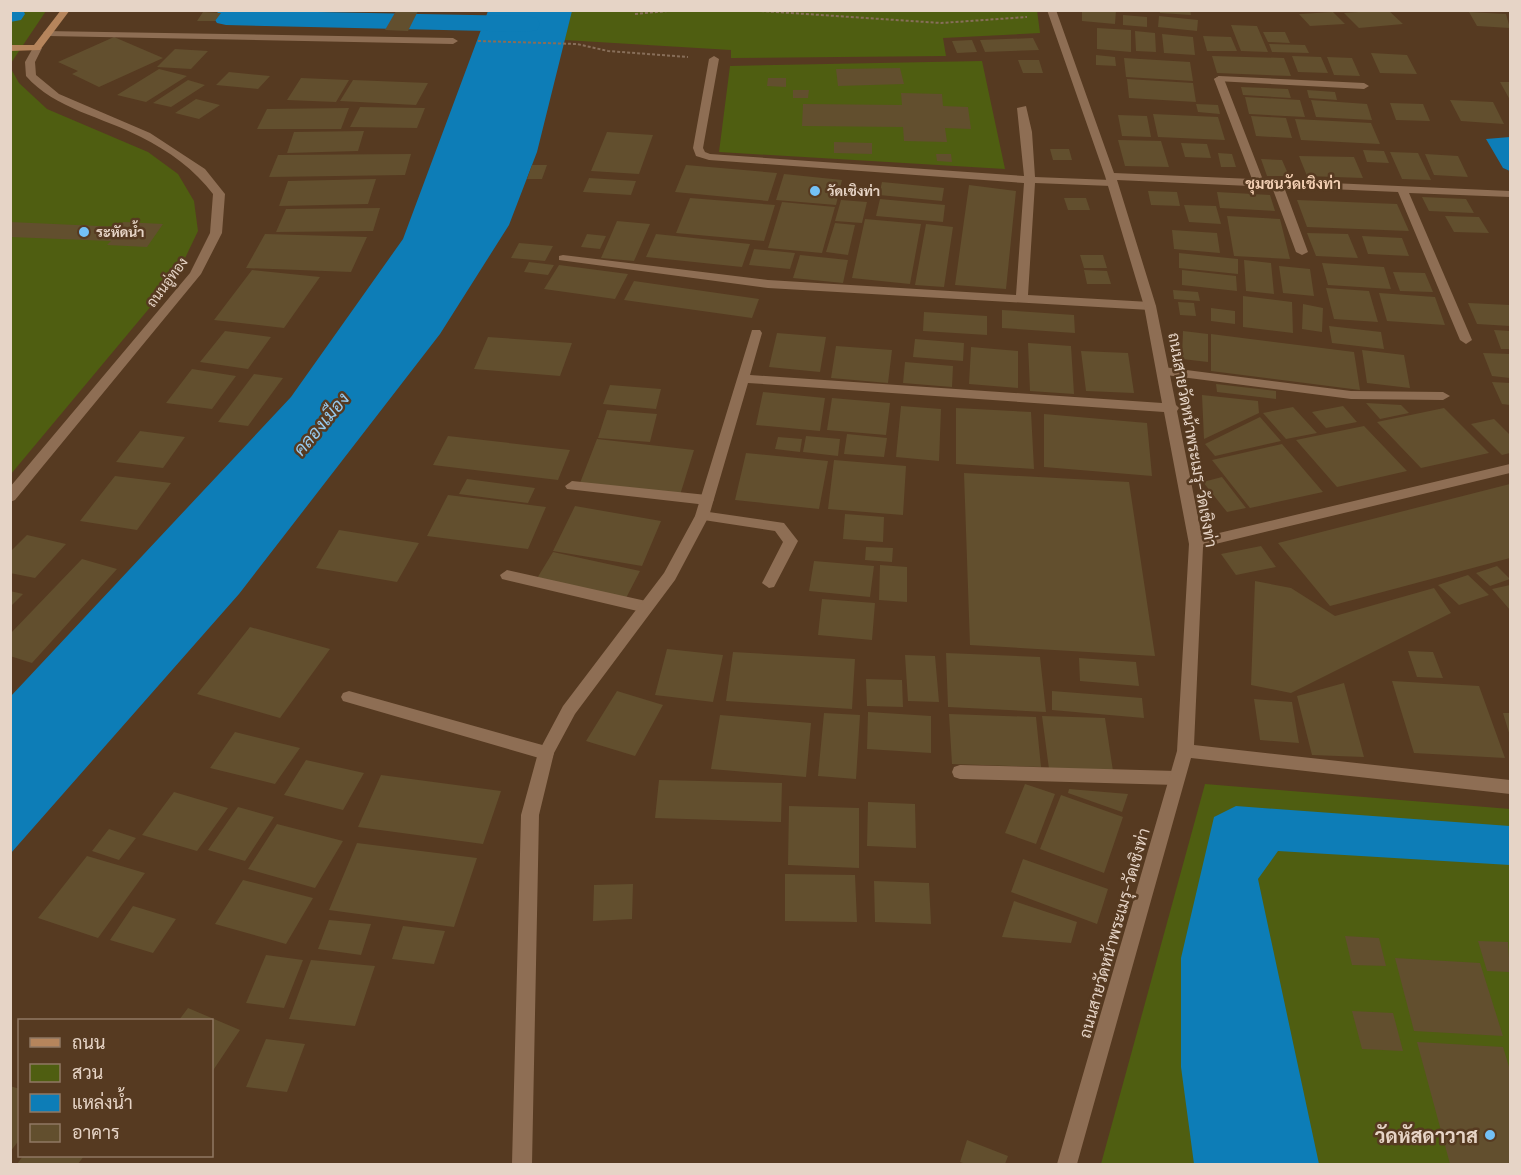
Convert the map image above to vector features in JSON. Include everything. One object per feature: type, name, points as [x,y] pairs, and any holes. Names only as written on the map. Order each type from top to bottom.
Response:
[{"type":"main road","name":"ถนนอู่ทอง","points":[[37,48],[66,10]]},
{"type":"main road","points":[[10,48],[37,48]]},
{"type":"street","name":"ถนนสายวัดหน้าพระเมรุ-วัดเชิงท่า","points":[[1051,13],[1110,179],[1150,306],[1172,408],[1196,544],[1185,752],[1067,1164]]},
{"type":"street","points":[[48,33],[453,41]]},
{"type":"street","name":"ถนนอู่ทอง","points":[[10,497],[195,274],[216,233],[219,194],[201,171],[146,135],[55,96],[31,76],[30,62],[37,48]]},
{"type":"street","points":[[714,59],[698,148],[700,154],[709,157],[1031,180],[1110,179],[1259,183],[1510,194]]},
{"type":"street","points":[[1259,183],[1220,79],[1364,86]]},
{"type":"street","points":[[1022,108],[1030,140],[1031,180],[1022,297]]},
{"type":"street","points":[[1277,184],[1302,252]]},
{"type":"street","points":[[1402,189],[1466,340]]},
{"type":"street","points":[[563,258],[768,284],[1150,306]]},
{"type":"street","points":[[522,1164],[530,815],[546,753],[569,710],[670,576],[704,508],[756,333]]},
{"type":"street","points":[[1163,371],[1351,395],[1443,396]]},
{"type":"street","points":[[744,379],[1172,408]]},
{"type":"street","points":[[1196,544],[1510,468]]},
{"type":"street","points":[[572,486],[704,508],[779,527],[788,534],[791,541],[769,583]]},
{"type":"street","points":[[507,574],[646,607]]},
{"type":"street","points":[[350,697],[546,753]]},
{"type":"street","points":[[1185,752],[1510,788]]},
{"type":"street","points":[[960,772],[1176,778]]},
{"type":"path","points":[[635,14],[678,10]]},
{"type":"path","points":[[746,10],[941,22],[1051,13]]},
{"type":"path","points":[[453,41],[577,44],[608,51],[714,59]]},
{"type":"green space","points":[[572,10],[1037,10],[1040,33],[943,38],[946,56],[731,58],[731,50],[564,40]]},
{"type":"green space","points":[[11,11],[46,11],[11,63]]},
{"type":"green space","points":[[982,61],[1005,169],[719,152],[730,66]]},
{"type":"green space","points":[[10,67],[19,83],[47,109],[148,152],[178,174],[194,201],[198,231],[177,275],[11,474]]},
{"type":"green space","points":[[1205,784],[1510,809],[1510,1164],[1101,1164]]},
{"type":"water","name":"คลองเมือง","points":[[488,11],[572,11],[537,152],[509,225],[440,334],[239,594],[11,853],[11,696],[291,397],[403,239]]},
{"type":"water","points":[[1510,137],[1510,171],[1503,168],[1486,139]]},
{"type":"water","points":[[1236,806],[1510,826],[1510,865],[1278,851],[1258,879],[1319,1164],[1194,1164],[1181,1067],[1181,958],[1214,817]]},
{"type":"building","points":[[1082,10],[1116,10],[1115,24],[1082,21]]},
{"type":"building","points":[[1159,10],[1190,10],[1191,15],[1160,13]]},
{"type":"building","points":[[1388,10],[1403,24],[1359,28],[1344,13]]},
{"type":"building","points":[[396,11],[418,11],[408,31],[385,30]]},
{"type":"building","points":[[203,12],[221,13],[215,21],[197,21]]},
{"type":"building","points":[[1333,12],[1345,24],[1310,26],[1299,14]]},
{"type":"building","points":[[1469,12],[1506,14],[1510,28],[1477,26]]},
{"type":"building","points":[[1123,15],[1147,17],[1147,27],[1123,25]]},
{"type":"building","points":[[1159,16],[1198,20],[1197,31],[1158,27]]},
{"type":"building","points":[[1231,25],[1257,26],[1268,52],[1241,51]]},
{"type":"building","points":[[1097,28],[1131,30],[1131,52],[1097,49]]},
{"type":"building","points":[[1135,31],[1155,33],[1156,52],[1136,51]]},
{"type":"building","points":[[1263,32],[1285,32],[1290,43],[1268,42]]},
{"type":"building","points":[[1162,34],[1193,37],[1195,55],[1164,53]]},
{"type":"building","points":[[1203,36],[1231,37],[1237,51],[1207,51]]},
{"type":"building","points":[[114,37],[163,58],[99,87],[72,74],[78,71],[58,62]]},
{"type":"building","points":[[1033,38],[1039,50],[985,52],[980,40]]},
{"type":"building","points":[[972,40],[977,52],[957,53],[952,41]]},
{"type":"building","points":[[1269,44],[1305,45],[1309,53],[1272,52]]},
{"type":"building","points":[[175,49],[208,51],[191,69],[157,67]]},
{"type":"building","points":[[1371,53],[1407,55],[1417,74],[1380,73]]},
{"type":"building","points":[[1096,55],[1115,57],[1116,66],[1096,65]]},
{"type":"building","points":[[1212,56],[1284,58],[1291,76],[1217,73]]},
{"type":"building","points":[[1292,56],[1321,57],[1328,73],[1298,72]]},
{"type":"building","points":[[1327,57],[1352,58],[1360,76],[1334,75]]},
{"type":"building","points":[[1124,58],[1190,62],[1193,81],[1126,77]]},
{"type":"building","points":[[1018,60],[1039,60],[1043,73],[1023,73]]},
{"type":"building","points":[[900,68],[904,84],[838,86],[836,69]]},
{"type":"building","points":[[159,69],[187,76],[146,102],[117,95]]},
{"type":"building","points":[[229,72],[270,76],[258,89],[216,85]]},
{"type":"building","points":[[301,78],[349,80],[336,102],[287,100]]},
{"type":"building","points":[[768,78],[786,78],[786,87],[767,86]]},
{"type":"building","points":[[1127,79],[1193,83],[1196,102],[1129,98]]},
{"type":"building","points":[[188,80],[205,85],[171,107],[153,103]]},
{"type":"building","points":[[353,80],[428,83],[416,105],[340,101]]},
{"type":"building","points":[[1500,82],[1510,82],[1510,100]]},
{"type":"building","points":[[1241,87],[1288,89],[1291,98],[1243,95]]},
{"type":"building","points":[[793,90],[809,90],[808,98],[793,98]]},
{"type":"building","points":[[1307,90],[1335,92],[1337,100],[1309,98]]},
{"type":"building","points":[[901,93],[942,94],[943,106],[968,107],[971,129],[945,128],[947,142],[904,141],[903,127],[802,126],[803,104],[902,105]]},
{"type":"building","points":[[1245,97],[1300,100],[1305,117],[1249,114]]},
{"type":"building","points":[[196,99],[220,105],[199,119],[175,113]]},
{"type":"building","points":[[1311,100],[1367,104],[1372,120],[1316,117]]},
{"type":"building","points":[[1450,100],[1493,102],[1504,124],[1461,121]]},
{"type":"building","points":[[1390,103],[1423,104],[1430,121],[1396,120]]},
{"type":"building","points":[[1196,104],[1218,105],[1220,114],[1198,112]]},
{"type":"building","points":[[360,107],[425,108],[417,128],[350,127]]},
{"type":"building","points":[[349,108],[341,129],[257,129],[267,109]]},
{"type":"building","points":[[1153,114],[1218,117],[1225,140],[1158,137]]},
{"type":"building","points":[[1118,115],[1147,116],[1151,137],[1122,136]]},
{"type":"building","points":[[1251,116],[1286,118],[1292,138],[1256,136]]},
{"type":"building","points":[[1295,119],[1371,123],[1380,144],[1301,140]]},
{"type":"building","points":[[364,131],[358,151],[287,153],[294,132]]},
{"type":"building","points":[[607,132],[653,135],[639,174],[591,171]]},
{"type":"building","points":[[1118,140],[1161,141],[1169,167],[1125,166]]},
{"type":"building","points":[[834,142],[872,143],[872,154],[834,153]]},
{"type":"building","points":[[1181,143],[1207,144],[1211,158],[1185,157]]},
{"type":"building","points":[[1050,149],[1069,149],[1072,160],[1053,160]]},
{"type":"building","points":[[1363,150],[1384,151],[1389,163],[1367,162]]},
{"type":"building","points":[[1390,152],[1418,153],[1431,180],[1402,179]]},
{"type":"building","points":[[1218,153],[1232,154],[1236,167],[1221,167]]},
{"type":"building","points":[[411,154],[405,175],[269,177],[278,155]]},
{"type":"building","points":[[936,154],[951,154],[952,162],[937,161]]},
{"type":"building","points":[[1425,154],[1458,156],[1468,177],[1434,175]]},
{"type":"building","points":[[1299,156],[1354,157],[1363,178],[1307,176]]},
{"type":"building","points":[[1261,159],[1282,160],[1289,176],[1267,176]]},
{"type":"building","points":[[532,165],[547,165],[542,179],[527,179]]},
{"type":"building","points":[[686,165],[777,173],[768,201],[675,192]]},
{"type":"building","points":[[784,174],[842,180],[836,205],[776,200]]},
{"type":"building","points":[[589,178],[636,181],[631,195],[583,192]]},
{"type":"building","points":[[376,179],[368,204],[279,206],[288,181]]},
{"type":"building","points":[[882,182],[944,188],[942,201],[879,195]]},
{"type":"building","points":[[969,185],[1016,191],[1006,289],[955,285]]},
{"type":"building","points":[[1148,191],[1177,192],[1180,206],[1151,205]]},
{"type":"building","points":[[1217,192],[1270,195],[1275,211],[1220,208]]},
{"type":"building","points":[[1422,197],[1466,199],[1474,213],[1429,211]]},
{"type":"building","points":[[690,198],[775,205],[764,241],[676,233]]},
{"type":"building","points":[[1064,198],[1086,198],[1090,210],[1068,210]]},
{"type":"building","points":[[880,199],[945,205],[943,222],[876,216]]},
{"type":"building","points":[[841,200],[867,202],[862,223],[835,221]]},
{"type":"building","points":[[1297,200],[1397,204],[1409,231],[1307,227]]},
{"type":"building","points":[[782,202],[835,207],[822,253],[768,248]]},
{"type":"building","points":[[1184,205],[1216,206],[1221,224],[1189,222]]},
{"type":"building","points":[[380,208],[373,231],[276,232],[286,209]]},
{"type":"building","points":[[1227,216],[1280,219],[1290,259],[1234,256]]},
{"type":"building","points":[[1445,216],[1479,217],[1489,233],[1454,232]]},
{"type":"building","points":[[865,219],[921,224],[910,284],[852,278]]},
{"type":"building","points":[[617,221],[650,224],[634,261],[601,258]]},
{"type":"building","name":"ระหัดน้ำ","points":[[10,222],[120,227],[123,222],[163,224],[147,247],[107,245],[111,241],[10,237]]},
{"type":"building","points":[[835,223],[855,225],[848,255],[826,252]]},
{"type":"building","points":[[926,224],[953,227],[944,287],[915,285]]},
{"type":"building","points":[[1172,230],[1217,233],[1220,253],[1174,249]]},
{"type":"building","points":[[1307,233],[1348,234],[1358,258],[1316,256]]},
{"type":"building","points":[[265,234],[367,237],[351,272],[246,268]]},
{"type":"building","points":[[587,234],[606,236],[600,249],[581,247]]},
{"type":"building","points":[[656,234],[750,244],[742,267],[646,257]]},
{"type":"building","points":[[1362,236],[1402,238],[1409,256],[1368,254]]},
{"type":"building","points":[[519,243],[553,246],[545,261],[511,258]]},
{"type":"building","points":[[754,249],[795,253],[790,269],[749,265]]},
{"type":"building","points":[[1179,253],[1238,259],[1238,274],[1179,268]]},
{"type":"building","points":[[800,255],[848,260],[843,283],[793,278]]},
{"type":"building","points":[[1080,255],[1103,255],[1107,268],[1084,268]]},
{"type":"building","points":[[1244,260],[1271,263],[1274,294],[1246,291]]},
{"type":"building","points":[[529,262],[554,265],[548,275],[524,272]]},
{"type":"building","points":[[1322,263],[1384,267],[1391,289],[1328,285]]},
{"type":"building","points":[[559,265],[628,274],[615,299],[544,289]]},
{"type":"building","points":[[1279,266],[1310,269],[1314,296],[1283,293]]},
{"type":"building","points":[[252,270],[320,277],[284,328],[214,320]]},
{"type":"building","points":[[1084,270],[1107,271],[1111,284],[1087,284]]},
{"type":"building","points":[[1182,270],[1236,276],[1237,291],[1182,285]]},
{"type":"building","points":[[1393,272],[1425,273],[1433,292],[1400,291]]},
{"type":"building","points":[[634,281],[759,299],[752,318],[624,300]]},
{"type":"building","points":[[1326,288],[1369,291],[1378,322],[1334,319]]},
{"type":"building","points":[[1173,290],[1198,292],[1200,301],[1174,299]]},
{"type":"building","points":[[1379,293],[1435,297],[1445,325],[1387,321]]},
{"type":"building","points":[[1243,296],[1292,302],[1293,333],[1243,327]]},
{"type":"building","points":[[1178,302],[1194,303],[1196,316],[1180,315]]},
{"type":"building","points":[[1468,303],[1510,305],[1510,326],[1477,324]]},
{"type":"building","points":[[1303,304],[1323,308],[1322,332],[1302,329]]},
{"type":"building","points":[[1211,308],[1235,311],[1235,324],[1211,321]]},
{"type":"building","points":[[1002,310],[1074,315],[1075,333],[1002,328]]},
{"type":"building","points":[[924,312],[987,316],[987,335],[923,331]]},
{"type":"building","points":[[1329,326],[1381,332],[1384,349],[1332,343]]},
{"type":"building","points":[[1494,330],[1510,331],[1510,349],[1501,349]]},
{"type":"building","points":[[225,331],[271,337],[248,369],[200,362]]},
{"type":"building","points":[[1183,331],[1208,334],[1208,362],[1182,359]]},
{"type":"building","points":[[777,333],[826,337],[820,372],[769,367]]},
{"type":"building","points":[[1211,334],[1354,352],[1360,390],[1211,371]]},
{"type":"building","points":[[488,337],[572,343],[560,376],[474,369]]},
{"type":"building","points":[[915,339],[964,343],[963,361],[913,357]]},
{"type":"building","points":[[1028,343],[1071,346],[1074,394],[1030,391]]},
{"type":"building","points":[[836,346],[892,350],[888,383],[831,378]]},
{"type":"building","points":[[971,347],[1018,351],[1018,388],[969,384]]},
{"type":"building","points":[[1362,350],[1404,355],[1410,388],[1367,383]]},
{"type":"building","points":[[1081,351],[1128,353],[1134,393],[1086,391]]},
{"type":"building","points":[[1483,353],[1510,354],[1510,378],[1492,376]]},
{"type":"building","points":[[905,362],[953,366],[952,387],[903,383]]},
{"type":"building","points":[[192,369],[236,376],[212,409],[166,403]]},
{"type":"building","points":[[254,374],[283,378],[248,426],[218,422]]},
{"type":"building","points":[[1492,382],[1510,383],[1510,405],[1502,404]]},
{"type":"building","points":[[1216,384],[1276,391],[1276,399],[1217,392]]},
{"type":"building","points":[[610,385],[661,389],[656,409],[603,404]]},
{"type":"building","points":[[763,392],[825,398],[820,431],[756,425]]},
{"type":"building","points":[[1202,395],[1258,401],[1259,413],[1204,439]]},
{"type":"building","points":[[832,398],[890,403],[886,435],[827,430]]},
{"type":"building","points":[[1366,403],[1401,405],[1409,413],[1380,419]]},
{"type":"building","points":[[901,406],[941,409],[939,461],[896,457]]},
{"type":"building","points":[[1343,406],[1357,422],[1326,428],[1312,412]]},
{"type":"building","points":[[1293,407],[1317,433],[1286,439],[1263,413]]},
{"type":"building","points":[[956,408],[1031,412],[1034,469],[956,464]]},
{"type":"building","points":[[1444,408],[1489,453],[1421,468],[1377,422]]},
{"type":"building","points":[[607,410],[657,414],[650,442],[598,438]]},
{"type":"building","points":[[1044,414],[1147,423],[1152,476],[1044,467]]},
{"type":"building","points":[[1260,417],[1281,441],[1215,456],[1205,444]]},
{"type":"building","points":[[1494,419],[1510,435],[1510,453],[1502,455],[1471,424]]},
{"type":"building","points":[[1364,426],[1407,471],[1337,487],[1296,440]]},
{"type":"building","points":[[140,431],[185,437],[163,468],[116,462]]},
{"type":"building","points":[[847,434],[887,438],[884,457],[844,454]]},
{"type":"building","points":[[448,436],[570,450],[558,480],[433,465]]},
{"type":"building","points":[[806,436],[840,439],[838,456],[803,452]]},
{"type":"building","points":[[778,437],[802,439],[800,452],[775,449]]},
{"type":"building","points":[[597,439],[694,450],[680,495],[580,483]]},
{"type":"building","points":[[1282,444],[1323,492],[1250,508],[1212,460]]},
{"type":"building","points":[[746,453],[828,461],[819,509],[735,500]]},
{"type":"building","points":[[834,460],[906,466],[903,515],[828,509]]},
{"type":"building","points":[[964,473],[1129,482],[1155,656],[970,645]]},
{"type":"building","points":[[115,476],[171,483],[137,530],[80,521]]},
{"type":"building","points":[[1222,477],[1246,508],[1227,512],[1203,482]]},
{"type":"building","points":[[467,479],[535,488],[528,503],[459,494]]},
{"type":"building","points":[[1510,484],[1510,558],[1330,606],[1278,543]]},
{"type":"building","points":[[448,495],[546,507],[528,549],[427,536]]},
{"type":"building","points":[[575,506],[661,521],[642,566],[553,551]]},
{"type":"building","points":[[845,514],[884,517],[883,542],[843,539]]},
{"type":"building","points":[[339,530],[419,543],[397,582],[316,568]]},
{"type":"building","points":[[27,535],[66,544],[35,578],[10,573],[10,552]]},
{"type":"building","points":[[1261,546],[1276,567],[1236,575],[1221,554]]},
{"type":"building","points":[[866,547],[893,548],[892,562],[865,560]]},
{"type":"building","points":[[553,552],[640,571],[625,600],[536,580]]},
{"type":"building","points":[[82,559],[117,569],[32,663],[10,656],[10,634]]},
{"type":"building","points":[[814,561],[874,566],[870,597],[809,591]]},
{"type":"building","points":[[880,565],[907,567],[907,602],[879,600]]},
{"type":"building","points":[[1497,566],[1510,579],[1490,586],[1476,573]]},
{"type":"building","points":[[1468,575],[1489,595],[1459,605],[1438,585]]},
{"type":"building","points":[[1255,581],[1291,588],[1335,616],[1434,588],[1451,613],[1291,693],[1251,685]]},
{"type":"building","points":[[1510,585],[1510,610],[1492,589]]},
{"type":"building","points":[[10,591],[23,594],[10,607]]},
{"type":"building","points":[[822,599],[875,603],[872,640],[818,635]]},
{"type":"building","points":[[250,627],[330,649],[280,718],[197,694]]},
{"type":"building","points":[[667,649],[723,655],[713,702],[655,695]]},
{"type":"building","points":[[1408,651],[1433,652],[1443,678],[1417,677]]},
{"type":"building","points":[[733,652],[855,659],[852,709],[726,701]]},
{"type":"building","points":[[946,653],[1040,657],[1046,712],[948,707]]},
{"type":"building","points":[[905,655],[935,656],[939,702],[908,701]]},
{"type":"building","points":[[1079,658],[1136,662],[1139,686],[1080,681]]},
{"type":"building","points":[[866,679],[902,680],[903,707],[867,706]]},
{"type":"building","points":[[1392,681],[1479,686],[1505,758],[1414,753]]},
{"type":"building","points":[[1344,683],[1364,757],[1312,755],[1297,696]]},
{"type":"building","points":[[617,691],[663,705],[635,756],[586,741]]},
{"type":"building","points":[[1052,691],[1142,698],[1144,718],[1052,710]]},
{"type":"building","points":[[1254,699],[1292,702],[1299,743],[1260,740]]},
{"type":"building","points":[[868,712],[931,716],[931,753],[867,749]]},
{"type":"building","points":[[824,713],[860,715],[856,779],[818,776]]},
{"type":"building","points":[[1503,713],[1510,713],[1510,736]]},
{"type":"building","points":[[949,714],[1036,717],[1041,767],[952,764]]},
{"type":"building","points":[[720,715],[811,723],[806,777],[711,769]]},
{"type":"building","points":[[1042,716],[1105,718],[1113,771],[1049,769]]},
{"type":"building","points":[[235,732],[300,748],[275,784],[210,768]]},
{"type":"building","points":[[306,760],[364,773],[343,810],[284,795]]},
{"type":"building","points":[[381,775],[501,791],[483,844],[358,827]]},
{"type":"building","points":[[659,780],[782,783],[781,822],[655,818]]},
{"type":"building","points":[[1025,784],[1055,794],[1036,844],[1005,833]]},
{"type":"building","points":[[1069,789],[1128,794],[1122,812],[1068,793]]},
{"type":"building","points":[[174,792],[228,808],[197,851],[142,835]]},
{"type":"building","points":[[1061,795],[1123,817],[1104,873],[1040,849]]},
{"type":"building","points":[[868,802],[915,804],[916,848],[867,846]]},
{"type":"building","points":[[789,806],[859,808],[859,868],[788,865]]},
{"type":"building","points":[[238,807],[274,817],[245,861],[208,850]]},
{"type":"building","points":[[277,824],[343,841],[315,888],[248,869]]},
{"type":"building","points":[[109,829],[136,838],[119,860],[92,851]]},
{"type":"building","points":[[357,843],[477,858],[454,927],[329,910]]},
{"type":"building","points":[[87,856],[145,873],[98,938],[38,918]]},
{"type":"building","points":[[1023,859],[1108,889],[1097,924],[1011,892]]},
{"type":"building","points":[[785,874],[855,875],[857,922],[785,921]]},
{"type":"building","points":[[243,880],[313,898],[286,944],[215,924]]},
{"type":"building","points":[[874,881],[929,883],[931,924],[875,922]]},
{"type":"building","points":[[633,884],[632,919],[593,921],[594,885]]},
{"type":"building","points":[[1014,901],[1077,922],[1071,943],[1002,937]]},
{"type":"building","points":[[133,906],[176,919],[153,953],[110,940]]},
{"type":"building","points":[[329,920],[371,924],[361,955],[318,949]]},
{"type":"building","points":[[403,926],[445,931],[434,964],[392,959]]},
{"type":"building","points":[[1345,936],[1379,938],[1386,966],[1352,965]]},
{"type":"building","points":[[1478,941],[1508,942],[1510,972],[1487,971]]},
{"type":"building","points":[[266,955],[303,960],[284,1008],[246,1003]]},
{"type":"building","points":[[1395,958],[1480,963],[1503,1036],[1414,1031]]},
{"type":"building","points":[[311,960],[375,966],[355,1026],[289,1019]]},
{"type":"building","points":[[188,1008],[240,1030],[213,1070],[213,1019],[180,1019]]},
{"type":"building","points":[[1352,1011],[1393,1013],[1403,1051],[1362,1049]]},
{"type":"building","points":[[266,1039],[305,1044],[287,1092],[246,1087]]},
{"type":"building","points":[[1417,1042],[1503,1047],[1510,1070],[1510,1164],[1450,1164]]},
{"type":"building","points":[[10,1086],[18,1088],[18,1142],[10,1152]]},
{"type":"building","points":[[967,1140],[1008,1156],[1005,1164],[960,1162]]},
{"type":"building","points":[[22,1157],[83,1157],[78,1164],[17,1164]]},
{"type":"waterway","points":[[226,17],[527,24]]},
{"type":"place","name":"วัดเชิงท่า","points":[[815,191]]},
{"type":"place","name":"ระหัดน้ำ","points":[[84,232]]},
{"type":"place","name":"วัดหัสดาวาส","points":[[1490,1135]]},
{"type":"district","name":"ชุมชนวัดเชิงท่า","points":[[1293,183]]}]
